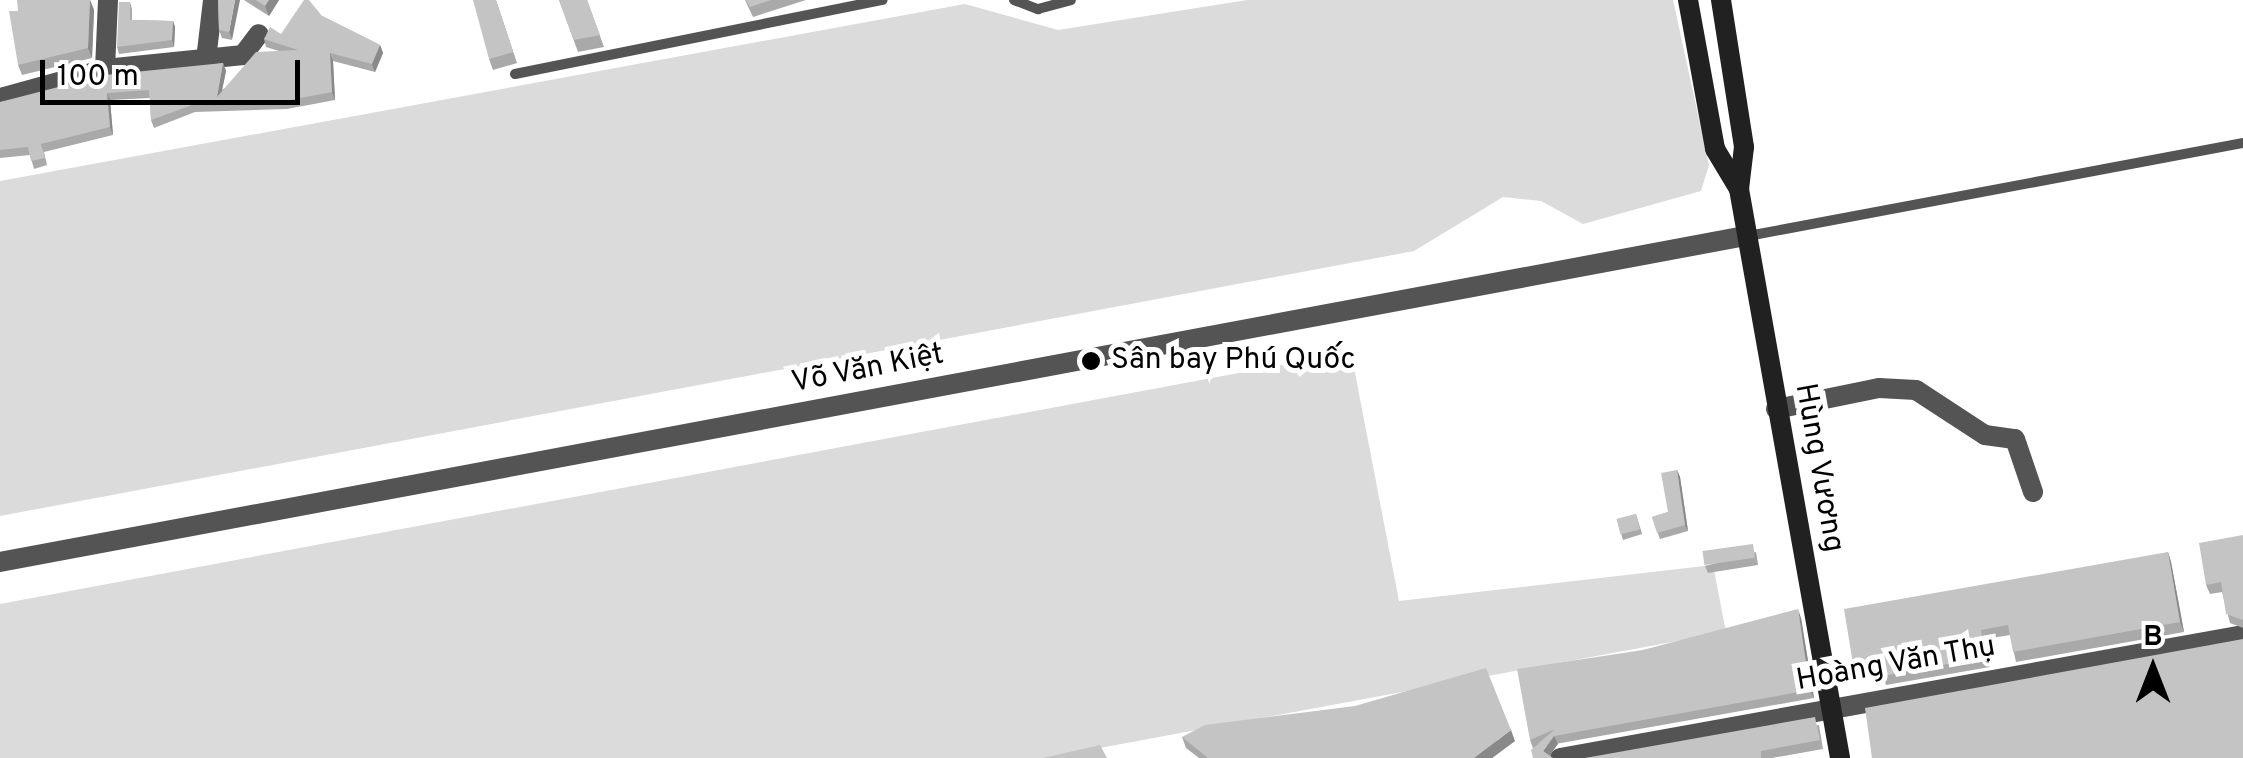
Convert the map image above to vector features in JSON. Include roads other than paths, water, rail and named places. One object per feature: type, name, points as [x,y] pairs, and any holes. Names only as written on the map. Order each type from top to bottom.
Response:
[{"type":"main road","name":"Hùng Vương","points":[[1688,0],[1715,149],[1739,188]]},
{"type":"main road","name":"Hùng Vương","points":[[1721,0],[1744,147],[1739,188],[1746,236],[1840,758]]},
{"type":"street","points":[[105,69],[108,0]]},
{"type":"street","points":[[206,60],[213,0]]},
{"type":"street","points":[[0,98],[105,69],[243,55],[259,34]]},
{"type":"street","name":"Võ Văn Kiệt","points":[[0,562],[1746,236]]},
{"type":"street","points":[[1776,408],[1879,388],[1916,390],[1985,435],[2015,439],[2033,492]]},
{"type":"street","name":"Hoàng Văn Thụ","points":[[1560,758],[1831,706],[2243,635]]},
{"type":"lane","points":[[515,74],[883,0]]},
{"type":"lane","points":[[1014,0],[1050,9],[1071,0]]},
{"type":"lane","points":[[1746,236],[2243,142]]},
{"type":"place","name":"Sân bay Phú Quốc","points":[[1091,361]]}]
